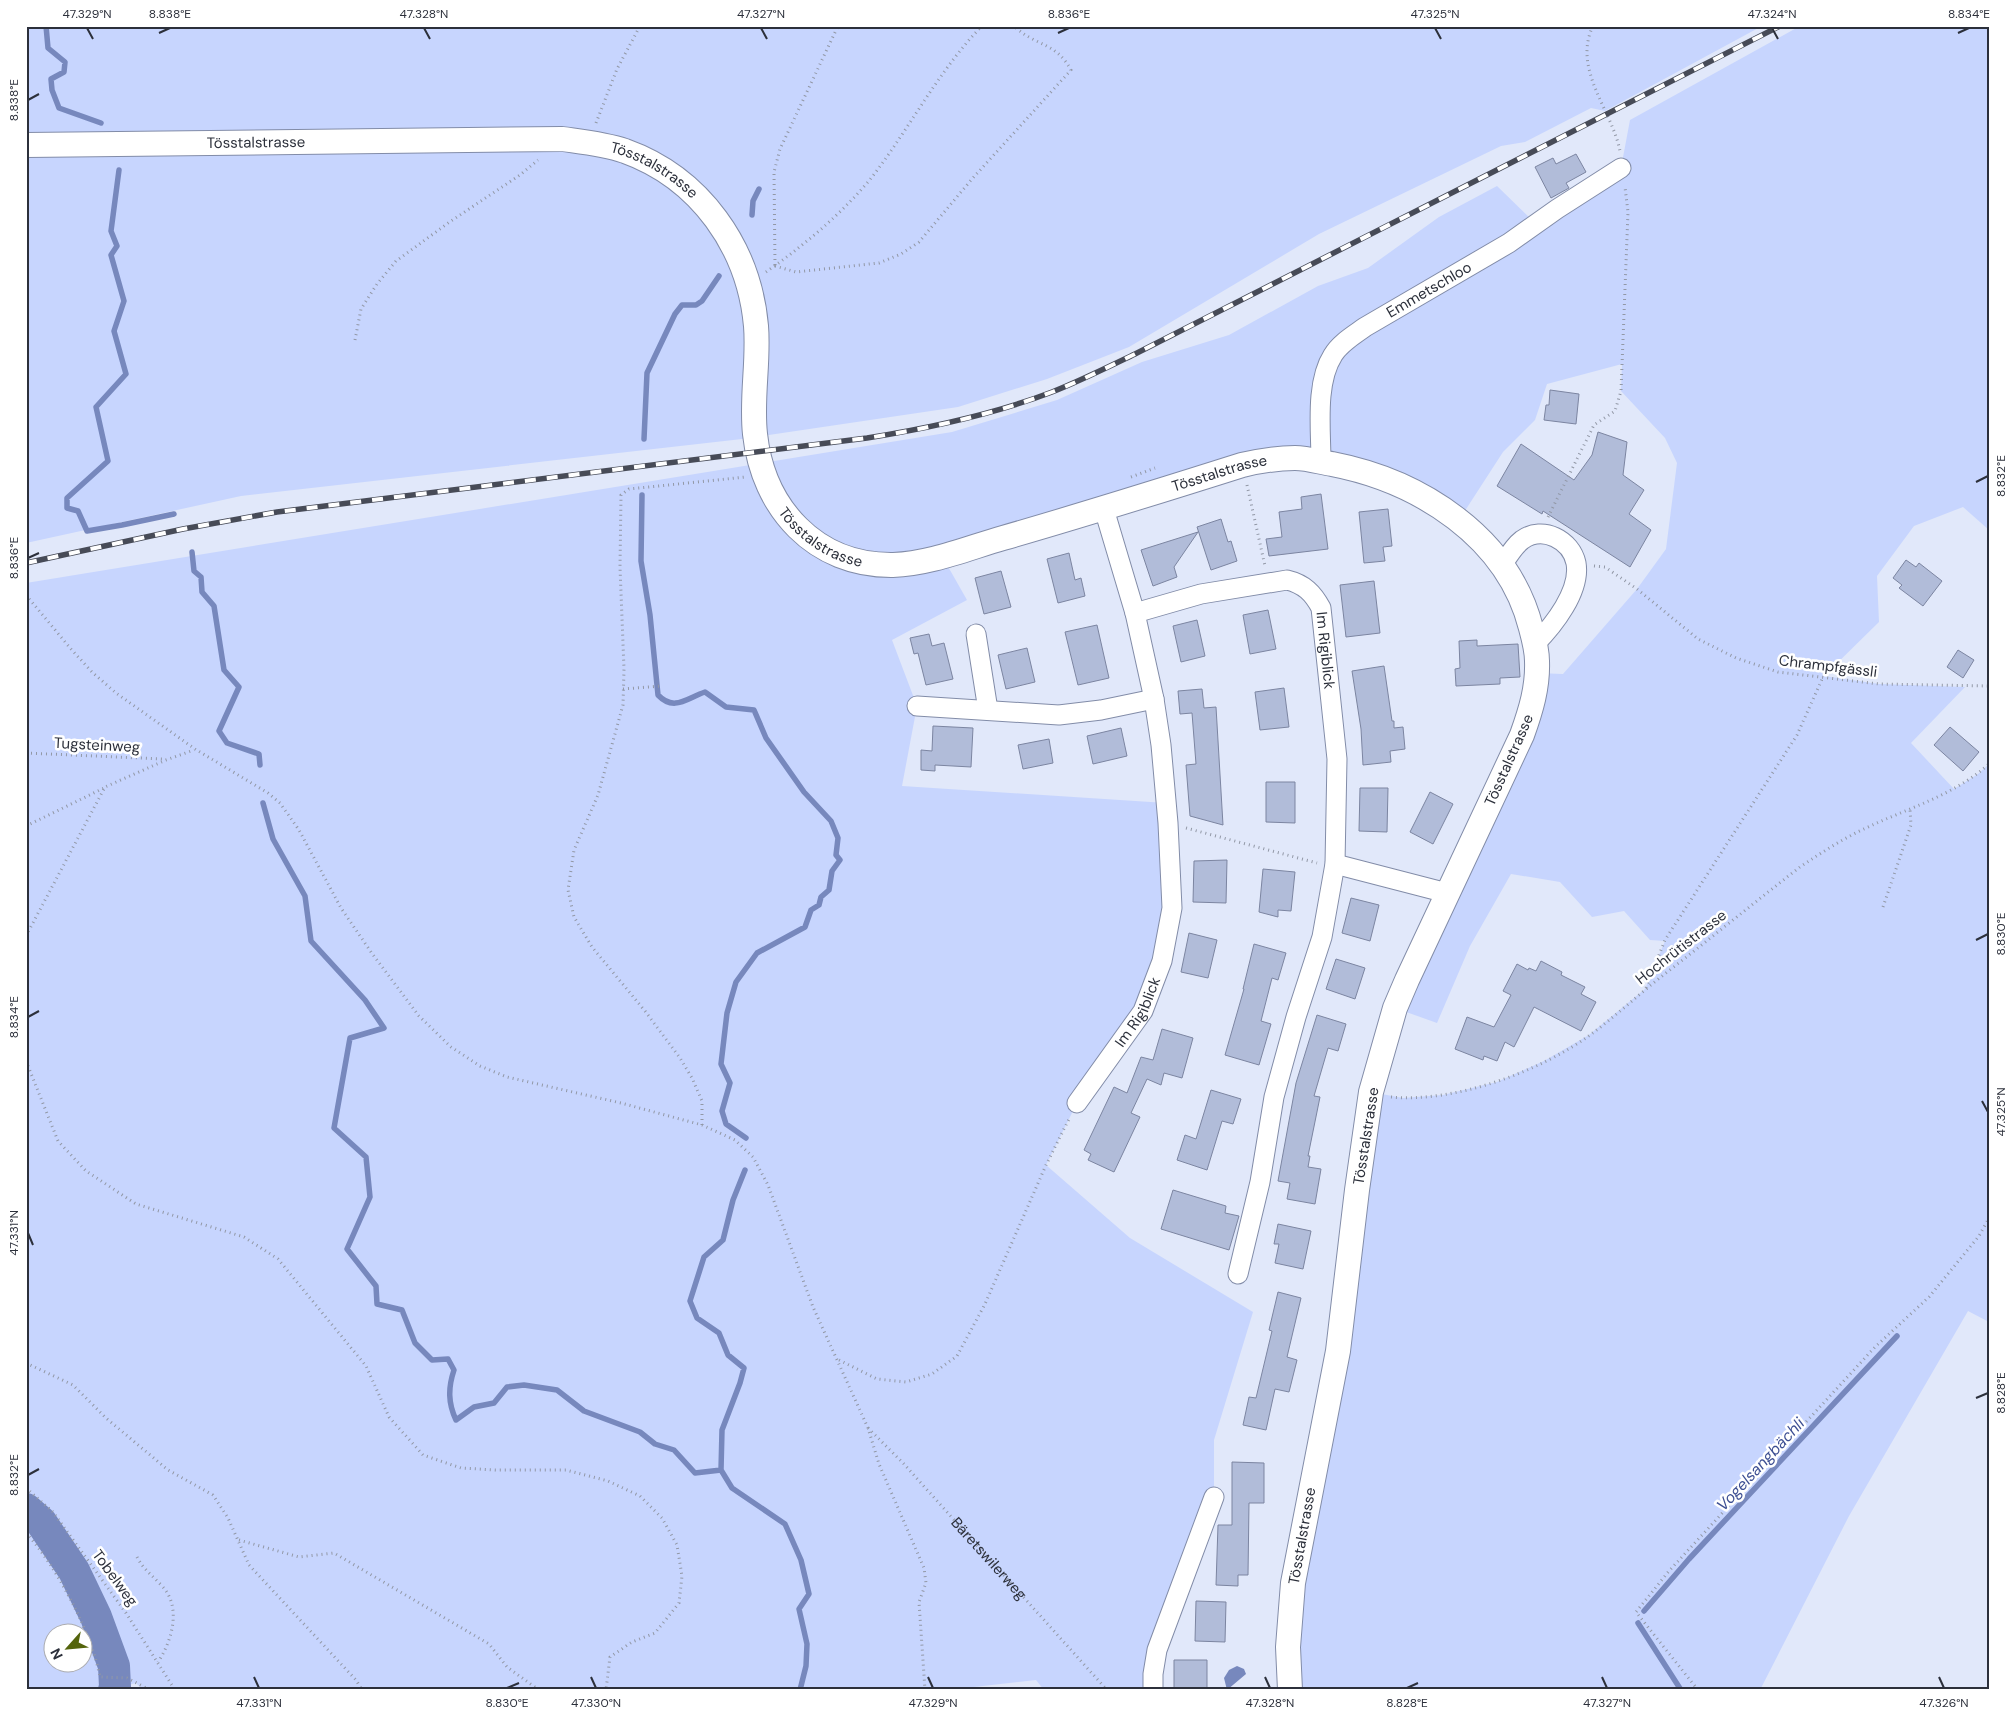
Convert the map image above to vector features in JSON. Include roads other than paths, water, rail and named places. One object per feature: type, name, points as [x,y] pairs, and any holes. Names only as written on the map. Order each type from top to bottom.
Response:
[{"type":"main road","name":"Tösstalstrasse","points":[[26,145],[553,139],[593,143],[624,151],[652,163],[675,177],[695,194],[719,221],[738,256],[748,281],[756,327],[754,425],[759,463],[777,503],[795,526],[806,536],[834,553],[866,563],[894,565],[926,560],[1104,509],[1242,465],[1262,460],[1287,458],[1321,462],[1371,474],[1428,500],[1459,520],[1483,541],[1503,564],[1520,594],[1527,612],[1535,644],[1537,673],[1534,703],[1522,735],[1395,1008],[1371,1092],[1357,1190],[1338,1351],[1293,1582],[1288,1647],[1290,1690]]},
{"type":"street","name":"Emmetschloo","points":[[1321,462],[1321,388],[1325,370],[1333,354],[1346,341],[1365,327],[1509,243],[1557,208],[1621,168]]},
{"type":"street","name":"Im Rigiblick","points":[[1077,1103],[1144,1011],[1162,961],[1172,908],[1168,823],[1161,745],[1154,699],[1135,613],[1104,509]]},
{"type":"street","points":[[1503,564],[1522,540],[1532,536],[1554,535],[1565,543],[1572,553],[1576,564],[1575,578],[1569,599],[1552,627],[1535,644]]},
{"type":"street","name":"Im Rigiblick","points":[[1135,613],[1201,594],[1287,580],[1298,582],[1315,596],[1321,608],[1338,759],[1335,864],[1322,937],[1296,1017],[1274,1097],[1260,1182],[1238,1274]]},
{"type":"street","points":[[976,634],[988,710]]},
{"type":"street","points":[[917,706],[1059,715],[1101,710],[1154,699]]},
{"type":"street","points":[[1335,864],[1447,893]]},
{"type":"street","points":[[1152,1690],[1157,1650],[1214,1497]]},
{"type":"waterway","points":[[46,26],[48,48],[65,62],[64,72],[51,79],[52,90],[59,108],[101,123]]},
{"type":"waterway","points":[[119,170],[111,231],[117,246],[111,255],[124,301],[114,331],[126,374],[96,407],[108,461],[67,498],[67,508],[78,511],[87,531],[174,514]]},
{"type":"waterway","points":[[752,215],[753,201],[759,189]]},
{"type":"waterway","points":[[644,439],[647,373],[675,314],[682,305],[696,305],[702,301],[719,276]]},
{"type":"waterway","points":[[642,495],[641,561],[650,615],[658,695],[670,703],[675,703],[705,692],[726,707],[754,710],[766,738],[804,792],[831,821],[838,838],[836,855],[840,860],[832,871],[829,890],[821,897],[819,905],[811,910],[805,927],[757,953],[736,982],[727,1013],[721,1064],[730,1083],[722,1111],[726,1124],[746,1138]]},
{"type":"waterway","points":[[192,552],[194,571],[201,577],[202,592],[214,606],[224,670],[239,687],[219,731],[227,743],[259,754],[260,765]]},
{"type":"waterway","points":[[263,803],[273,839],[305,896],[311,941],[365,1000],[384,1028],[350,1038],[334,1128],[366,1157],[370,1197],[347,1249],[376,1286],[377,1304],[402,1310],[415,1343],[432,1360],[448,1359],[454,1370],[450,1395],[451,1408],[456,1420],[474,1407],[494,1403],[507,1387],[524,1385],[557,1390],[584,1411],[640,1432],[655,1444],[674,1450],[695,1473],[721,1470]]},
{"type":"waterway","points":[[745,1170],[733,1200],[723,1240],[704,1257],[690,1301],[697,1318],[719,1333],[728,1355],[744,1368],[722,1430],[721,1470],[732,1488],[785,1524],[801,1560],[809,1594],[799,1609],[807,1644],[806,1666],[800,1690]]},
{"type":"waterway","name":"Vogelsangbächli","points":[[1644,1611],[1689,1559],[1897,1336]]},
{"type":"waterway","points":[[26,1509],[41,1522],[74,1571],[96,1617],[114,1666],[114,1690]]},
{"type":"waterway","name":"Vogelsangbächli","points":[[1638,1623],[1681,1690]]},
{"type":"railway","points":[[26,563],[183,529],[277,512],[867,438],[937,425],[1007,407],[1062,388],[1135,354],[1780,26]]}]
